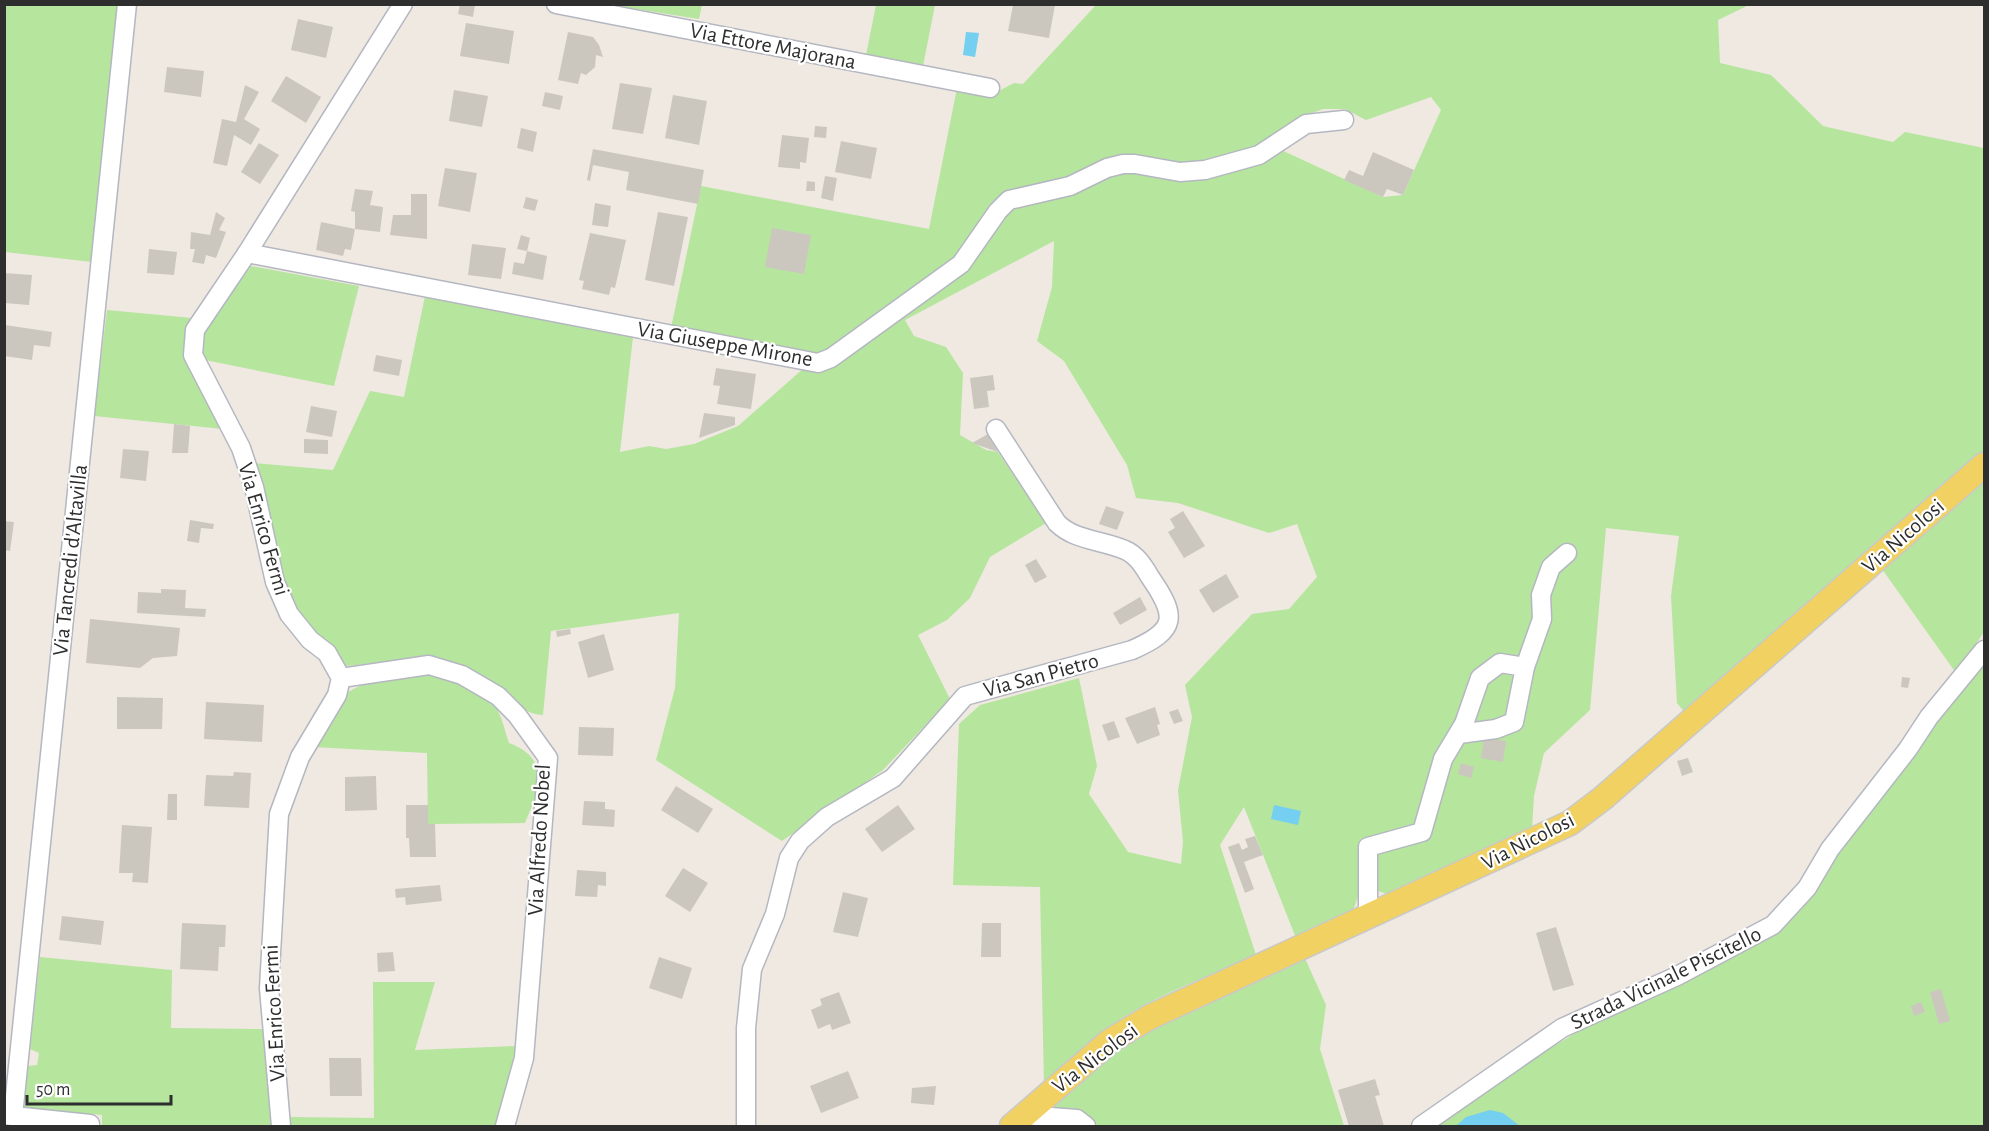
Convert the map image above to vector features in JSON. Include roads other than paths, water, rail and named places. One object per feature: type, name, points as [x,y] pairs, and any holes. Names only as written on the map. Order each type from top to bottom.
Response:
[{"type":"main road","name":"Via Nicolosi","points":[[1018,1121],[1110,1041],[1150,1017],[1570,823],[1603,798],[1984,465]]},
{"type":"street","name":"Via Tancredi d'Altavilla","points":[[9,1116],[127,4]]},
{"type":"street","name":"Via Enrico Fermi","points":[[281,1126],[268,988],[279,814],[300,757],[337,695],[341,678],[327,653],[310,640],[289,614],[275,582],[254,487],[241,448],[193,355],[195,330],[247,253],[403,4]]},
{"type":"street","name":"Via Ettore Majorana","points":[[556,4],[990,88]]},
{"type":"street","name":"Via Giuseppe Mirone","points":[[247,253],[818,363],[831,358],[954,270],[1009,200],[1070,186],[1107,168],[1123,164],[1180,172],[1214,168],[1259,154],[1306,124],[1344,120]]},
{"type":"street","name":"Via San Pietro","points":[[746,1126],[746,1028],[752,969],[776,914],[789,858],[800,841],[827,817],[893,778],[965,696],[1132,650],[1153,641],[1166,628],[1169,616],[1168,603],[1138,560],[1126,550],[1065,531],[1057,523],[996,429]]},
{"type":"street","points":[[1459,734],[1496,729],[1514,722],[1525,667],[1542,619],[1541,595],[1551,567],[1567,553]]},
{"type":"street","name":"Strada Vicinale Piscitello","points":[[1421,1126],[1562,1028],[1677,976],[1773,925],[1807,888],[1830,849],[1908,749],[1929,717],[1984,650]]},
{"type":"street","points":[[1368,916],[1368,847],[1422,832],[1443,759],[1459,734],[1480,678],[1500,663],[1525,667]]},
{"type":"street","name":"Via Alfredo Nobel","points":[[341,678],[429,665],[462,675],[498,696],[517,715],[548,759],[524,1058],[505,1126]]},
{"type":"street","points":[[9,1116],[90,1124]]},
{"type":"street","points":[[1018,1121],[1077,1119],[1086,1126]]},
{"type":"water","points":[[966,32],[979,33],[975,57],[963,55]]},
{"type":"water","points":[[1274,805],[1301,811],[1298,825],[1271,819]]},
{"type":"water","points":[[1490,1110],[1503,1113],[1520,1126],[1456,1126],[1466,1117]]}]
